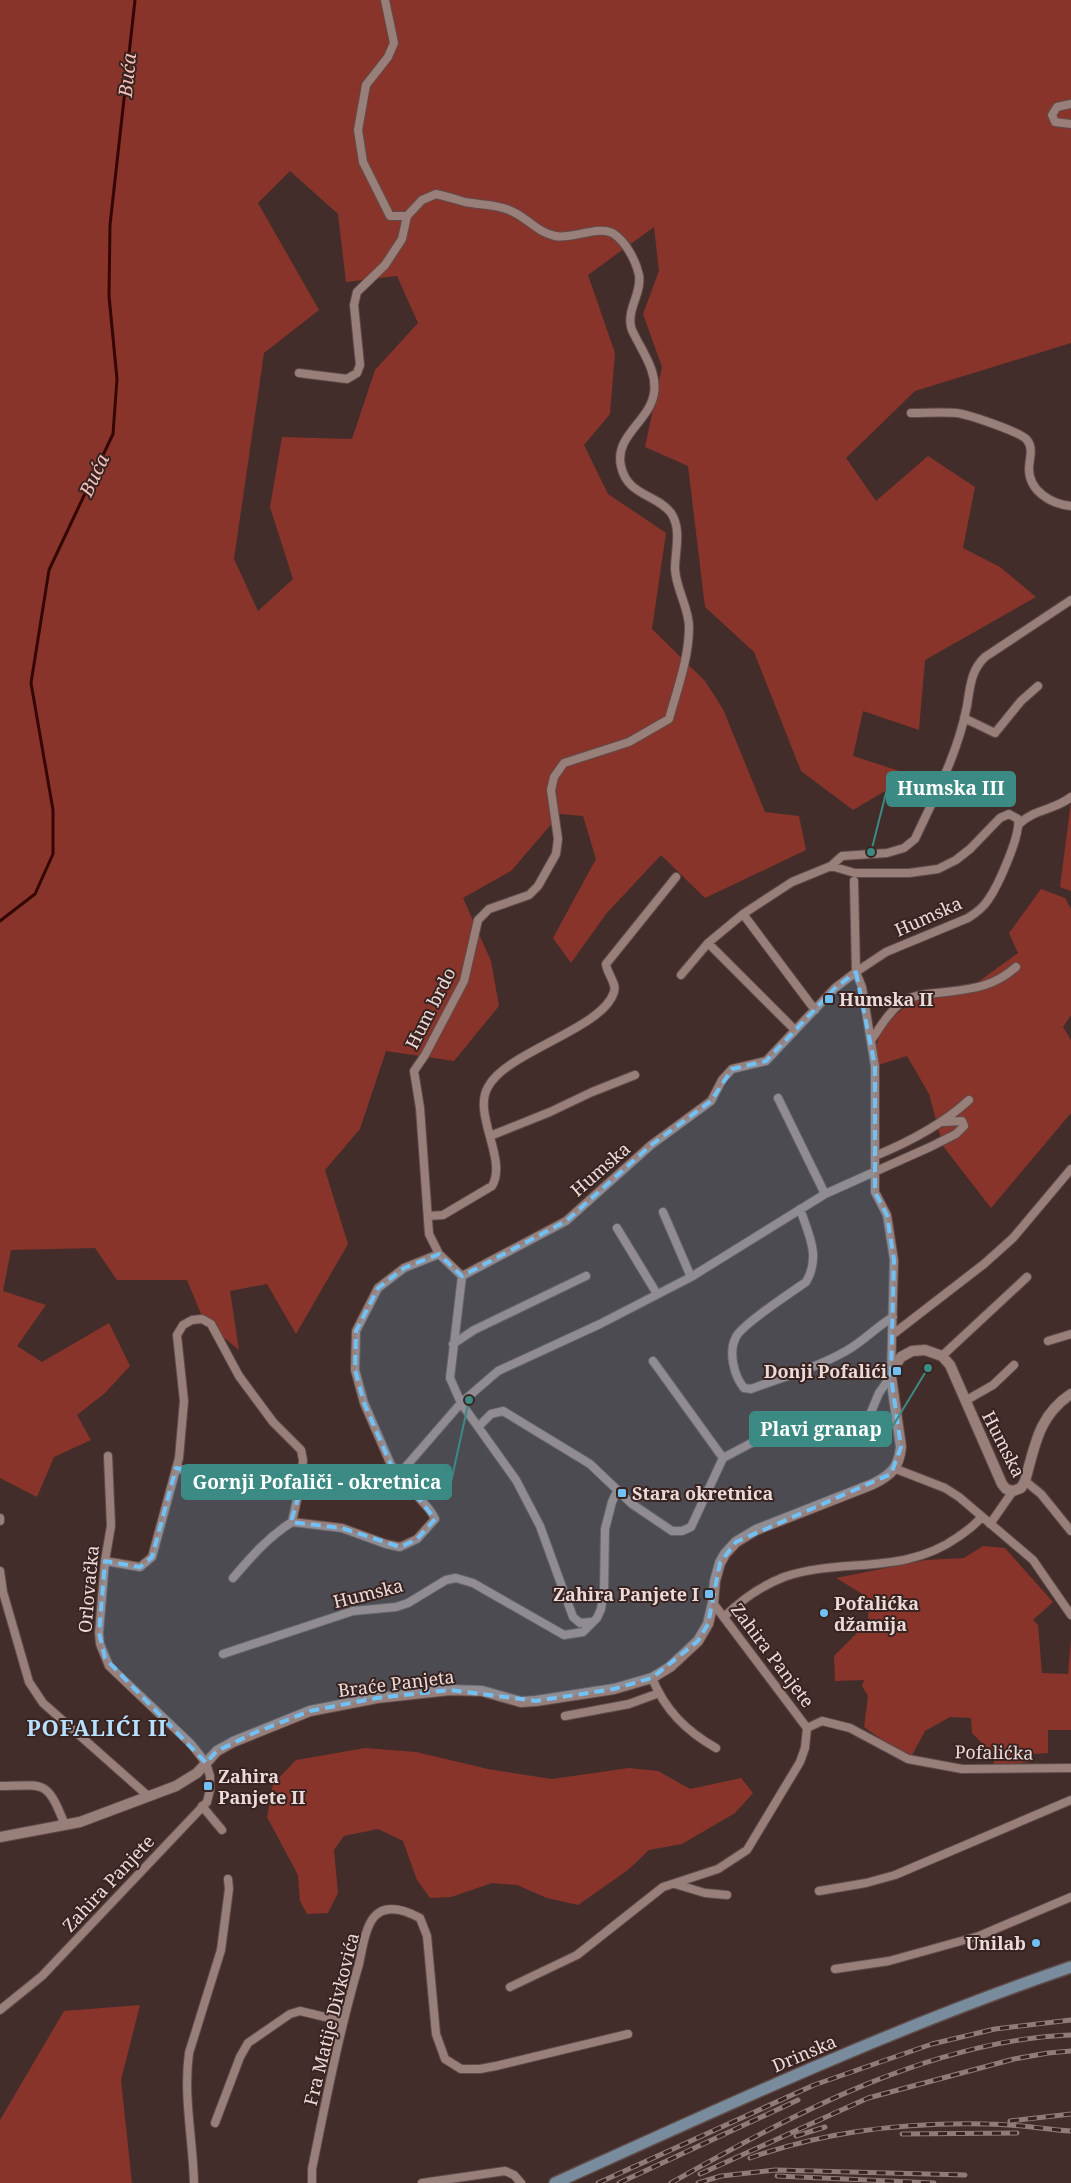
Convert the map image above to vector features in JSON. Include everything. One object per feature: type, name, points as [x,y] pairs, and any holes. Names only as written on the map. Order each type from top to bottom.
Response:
[{"type":"main road","name":"Drinska","points":[[555,2183],[766,2088],[985,1996],[1071,1967]]},
{"type":"street","points":[[299,374],[347,379],[356,373],[360,365],[354,305],[357,292],[385,266],[402,239],[407,216],[390,216],[363,162],[358,130],[366,86],[388,57],[394,43],[384,0]]},
{"type":"street","points":[[1071,104],[1057,107],[1052,115],[1055,122],[1071,124]]},
{"type":"street","name":"Hum brdo","points":[[407,216],[422,200],[436,194],[466,202],[504,208],[512,211],[536,228],[555,236],[577,236],[597,231],[613,232],[623,243],[632,257],[639,275],[638,289],[631,310],[631,327],[652,369],[654,392],[650,408],[622,444],[619,453],[621,467],[626,480],[642,494],[665,506],[674,519],[677,532],[675,570],[689,627],[686,650],[668,719],[629,742],[564,763],[554,777],[551,790],[558,839],[556,854],[538,886],[529,895],[490,909],[478,920],[464,981],[425,1055],[414,1071],[420,1108],[429,1234],[439,1254],[462,1276]]},
{"type":"street","points":[[911,413],[959,413],[1017,432],[1027,439],[1030,445],[1030,478],[1035,488],[1046,498],[1071,506]]},
{"type":"street","points":[[681,975],[708,943],[743,914],[792,882],[832,866],[842,856],[887,853],[904,848],[915,839],[954,754],[977,664],[985,656],[1071,600]]},
{"type":"street","points":[[964,718],[995,733],[1021,701],[1038,686]]},
{"type":"street","points":[[832,866],[854,873],[909,873],[938,869],[956,860],[970,849],[1000,818],[1009,814],[1014,815],[1019,824],[1029,814],[1062,804],[1071,797]]},
{"type":"street","name":"Humska","points":[[462,1276],[566,1221],[652,1145],[711,1101],[722,1080],[732,1069],[766,1061],[835,988],[856,972],[886,952],[968,918],[979,910],[1001,877],[1019,824]]},
{"type":"street","points":[[428,1216],[443,1215],[492,1186],[497,1179],[484,1105],[488,1085],[505,1068],[597,1014],[615,991],[614,983],[606,964],[676,877]]},
{"type":"street","points":[[854,881],[856,972],[862,987],[872,1039],[876,1082],[875,1192],[887,1215],[894,1260],[890,1376],[901,1447],[896,1469],[945,1488],[959,1496],[1033,1560],[1071,1615]]},
{"type":"street","points":[[743,914],[815,1010]]},
{"type":"street","points":[[708,943],[795,1030]]},
{"type":"street","points":[[872,1039],[890,1014],[904,1001],[921,994],[984,986],[1002,979],[1016,967]]},
{"type":"street","points":[[490,1136],[550,1112],[592,1092],[635,1076]]},
{"type":"street","points":[[778,1098],[825,1194]]},
{"type":"street","points":[[875,1156],[900,1146],[942,1122],[952,1116],[969,1100]]},
{"type":"street","points":[[439,1254],[404,1268],[378,1288],[356,1331],[355,1370],[364,1403],[391,1465],[396,1470],[402,1471],[461,1403],[498,1371],[600,1324],[691,1277],[825,1194],[874,1170],[884,1169],[930,1147],[956,1134],[964,1126],[962,1121],[942,1122]]},
{"type":"street","points":[[892,1336],[984,1264],[1013,1238],[1071,1169]]},
{"type":"street","points":[[800,1210],[813,1246],[814,1260],[812,1273],[806,1282],[746,1326],[736,1336],[733,1349],[734,1366],[740,1383],[744,1388],[751,1389],[822,1363],[869,1337],[882,1324],[893,1317]]},
{"type":"street","points":[[662,1212],[691,1277]]},
{"type":"street","points":[[617,1228],[657,1294]]},
{"type":"street","points":[[462,1276],[450,1378],[461,1403],[516,1480],[540,1526],[572,1617],[580,1623],[592,1622],[597,1618],[604,1591],[605,1529],[617,1491]]},
{"type":"street","points":[[453,1344],[474,1330],[586,1276]]},
{"type":"street","points":[[479,1426],[491,1414],[503,1411],[590,1464],[632,1504],[672,1531],[682,1531],[691,1527],[722,1458],[774,1432],[854,1429],[863,1424],[869,1417],[879,1393],[901,1357],[912,1351],[925,1350],[942,1356],[1027,1277]]},
{"type":"street","points":[[105,1561],[140,1568],[152,1557],[158,1542],[179,1458],[184,1401],[177,1336],[182,1325],[192,1320],[202,1319],[211,1324],[239,1376],[274,1422],[301,1450],[304,1460],[299,1495],[292,1522]]},
{"type":"street","points":[[1048,1341],[1071,1334]]},
{"type":"street","name":"Humska","points":[[942,1356],[950,1365],[1002,1484],[1006,1489],[1013,1491],[1021,1488],[1025,1481],[1039,1431],[1050,1412],[1071,1394]]},
{"type":"street","points":[[653,1361],[722,1458]]},
{"type":"street","points":[[965,1401],[993,1385],[1014,1365]]},
{"type":"street","name":"Orlovačka","points":[[108,1456],[111,1526],[105,1561],[99,1632],[105,1658],[120,1678],[191,1744],[206,1763]]},
{"type":"street","points":[[233,1578],[262,1546],[278,1531],[292,1522],[342,1528],[386,1544],[400,1547],[417,1539],[435,1519],[431,1509],[414,1493],[407,1466]]},
{"type":"street","points":[[176,1468],[299,1495]]},
{"type":"street","name":"Zahira Panjete","points":[[652,1678],[670,1667],[698,1641],[708,1624],[720,1563],[736,1542],[756,1530],[873,1484],[896,1469]]},
{"type":"street","points":[[1025,1481],[1042,1494],[1071,1532]]},
{"type":"street","points":[[990,1524],[1013,1491]]},
{"type":"street","points":[[724,1617],[739,1602],[763,1587],[785,1577],[910,1560],[939,1550],[976,1524],[981,1517]]},
{"type":"street","points":[[0,1571],[3,1592],[29,1682],[36,1694],[71,1729],[148,1796]]},
{"type":"street","name":"Humska","points":[[223,1654],[353,1611],[408,1603],[446,1580],[456,1578],[473,1583],[564,1635],[583,1632],[592,1622]]},
{"type":"street","name":"Zahira Panjete","points":[[713,1603],[807,1728]]},
{"type":"street","points":[[652,1678],[659,1693],[675,1717],[696,1736],[716,1748]]},
{"type":"street","name":"Braće Panjeta","points":[[206,1763],[218,1751],[263,1729],[310,1712],[377,1698],[450,1690],[482,1691],[521,1702],[536,1701],[614,1689],[652,1678]]},
{"type":"street","points":[[565,1716],[629,1704],[659,1693]]},
{"type":"street","name":"Pofalićka","points":[[807,1728],[822,1721],[850,1728],[908,1759],[962,1769],[1071,1768]]},
{"type":"street","points":[[510,1987],[578,1955],[646,1899],[673,1884],[718,1869],[747,1850],[800,1762],[805,1748],[807,1728]]},
{"type":"street","points":[[0,1837],[80,1822],[182,1783],[197,1773],[206,1763]]},
{"type":"street","name":"Zahira Panjete","points":[[0,2010],[42,1976],[206,1802],[210,1790],[210,1776],[206,1763]]},
{"type":"street","points":[[0,1786],[37,1785],[47,1790],[55,1798],[65,1825]]},
{"type":"street","points":[[819,1891],[866,1883],[895,1875],[1071,1800]]},
{"type":"street","points":[[202,1806],[222,1830]]},
{"type":"street","points":[[194,2183],[193,2149],[186,2088],[187,2069],[189,2053],[221,1950],[229,1889],[228,1879]]},
{"type":"street","points":[[673,1884],[705,1893],[727,1895]]},
{"type":"street","points":[[835,1969],[889,1961],[979,1936],[1071,1897]]},
{"type":"street","name":"Fra Matije Divkovića","points":[[312,2183],[312,2169],[342,2021],[367,1932],[375,1916],[388,1909],[407,1911],[420,1918],[427,1936],[436,2034],[445,2058],[461,2069],[496,2066],[628,2034]]},
{"type":"street","points":[[215,2123],[240,2057],[248,2043],[290,2014],[300,2012],[342,2021]]},
{"type":"street","points":[[422,2183],[492,2171],[505,2171],[514,2175],[521,2183]]},
{"type":"highlighted area","points":[[856,972],[875,1066],[875,1192],[887,1215],[894,1260],[891,1376],[901,1447],[891,1474],[736,1542],[720,1563],[708,1624],[698,1641],[652,1678],[614,1689],[536,1701],[450,1690],[377,1698],[310,1711],[254,1733],[217,1751],[206,1763],[105,1658],[99,1633],[105,1561],[140,1567],[152,1557],[176,1468],[299,1495],[291,1522],[342,1528],[400,1547],[417,1539],[435,1519],[414,1493],[408,1472],[396,1471],[391,1465],[364,1403],[355,1370],[356,1331],[378,1288],[404,1268],[439,1254],[462,1276],[566,1221],[651,1145],[711,1101],[732,1069],[766,1061],[835,988]]},
{"type":"shaded area","points":[[0,0],[1071,0],[1071,343],[915,391],[846,458],[876,501],[928,456],[975,487],[963,548],[1000,567],[1036,597],[925,660],[919,730],[863,711],[853,756],[912,775],[853,810],[801,771],[754,652],[705,607],[688,466],[645,447],[662,367],[643,314],[659,271],[654,227],[588,275],[615,353],[610,414],[584,445],[608,494],[666,533],[652,629],[705,681],[723,709],[765,812],[799,816],[806,850],[705,898],[661,855],[606,914],[571,963],[553,938],[596,859],[583,816],[560,814],[511,871],[463,898],[491,961],[499,1006],[454,1061],[386,1051],[360,1129],[325,1170],[348,1244],[296,1334],[267,1284],[230,1291],[239,1350],[204,1321],[187,1280],[117,1280],[95,1248],[11,1250],[3,1291],[46,1305],[17,1346],[42,1362],[109,1323],[130,1366],[105,1393],[77,1415],[91,1440],[54,1457],[37,1497],[0,1478]],"holes":[[[290,171],[338,214],[346,282],[397,276],[418,323],[375,370],[352,439],[282,437],[270,507],[293,579],[258,611],[234,559],[264,353],[319,310],[258,203]]]},
{"type":"shaded area","points":[[1071,802],[1071,891],[1060,887]]},
{"type":"shaded area","points":[[1041,889],[1065,898],[1071,909],[1071,1015],[1063,1027],[1071,1040],[1071,1113],[991,1208],[943,1146],[929,1094],[907,1056],[875,1066],[874,1053],[882,1026],[921,994],[967,990],[1018,953],[1009,933]]},
{"type":"shaded area","points":[[983,1546],[1005,1548],[1053,1602],[1033,1620],[1038,1625],[1042,1673],[1068,1674],[1071,1639],[1071,1730],[1048,1730],[1048,1753],[1031,1754],[1030,1762],[994,1766],[994,1755],[972,1733],[971,1718],[950,1717],[925,1731],[912,1755],[891,1746],[864,1727],[868,1696],[862,1686],[864,1680],[835,1681],[834,1656],[868,1622],[869,1598],[836,1578],[926,1560],[964,1558]]},
{"type":"shaded area","points":[[365,1748],[416,1752],[488,1769],[552,1779],[629,1768],[658,1771],[690,1789],[741,1778],[753,1793],[735,1813],[682,1844],[649,1850],[628,1870],[578,1905],[547,1898],[517,1885],[492,1883],[451,1897],[430,1898],[417,1880],[403,1841],[378,1829],[344,1836],[334,1850],[338,1893],[328,1913],[307,1914],[300,1901],[298,1875],[267,1817],[273,1784],[296,1760]]},
{"type":"shaded area","points":[[140,2005],[121,2080],[132,2183],[0,2183],[0,2120],[64,2011]]},
{"type":"waterway","name":"Buća","points":[[0,921],[35,894],[53,854],[53,810],[31,683],[49,570],[113,434],[117,379],[109,296],[110,225],[135,0]]},
{"type":"railway","points":[[598,2183],[814,2085],[932,2044],[995,2029],[1071,2020]]},
{"type":"railway","points":[[671,2183],[764,2132],[813,2108],[864,2085],[915,2066],[967,2051],[1019,2040],[1071,2035]]},
{"type":"railway","points":[[700,2174],[868,2098],[1014,2059],[1071,2051]]},
{"type":"railway","points":[[619,2183],[798,2100]]},
{"type":"railway","points":[[1010,2121],[1071,2114]]},
{"type":"railway","points":[[750,2158],[808,2141],[867,2130],[897,2127],[998,2124],[1071,2131]]},
{"type":"railway","points":[[796,2136],[825,2127]]},
{"type":"railway","points":[[902,2134],[1017,2133]]},
{"type":"railway","points":[[698,2183],[721,2176],[775,2170],[965,2175]]},
{"type":"railway","points":[[777,2176],[934,2183]]},
{"type":"place","name":"Humska III","points":[[871,852]]},
{"type":"place","name":"Humska II","points":[[829,999]]},
{"type":"place","name":"Plavi granap","points":[[928,1368]]},
{"type":"place","name":"Donji Pofalići","points":[[897,1371]]},
{"type":"place","name":"Gornji Pofaliči - okretnica","points":[[469,1400]]},
{"type":"place","name":"Stara okretnica","points":[[622,1493]]},
{"type":"place","name":"Zahira Panjete I","points":[[709,1594]]},
{"type":"place","name":"Pofalićka džamija","points":[[824,1613]]},
{"type":"place","name":"Zahira Panjete II","points":[[208,1786]]},
{"type":"place","name":"Unilab","points":[[1036,1943]]},
{"type":"district","name":"POFALIĆI II","points":[[97,1727]]}]
